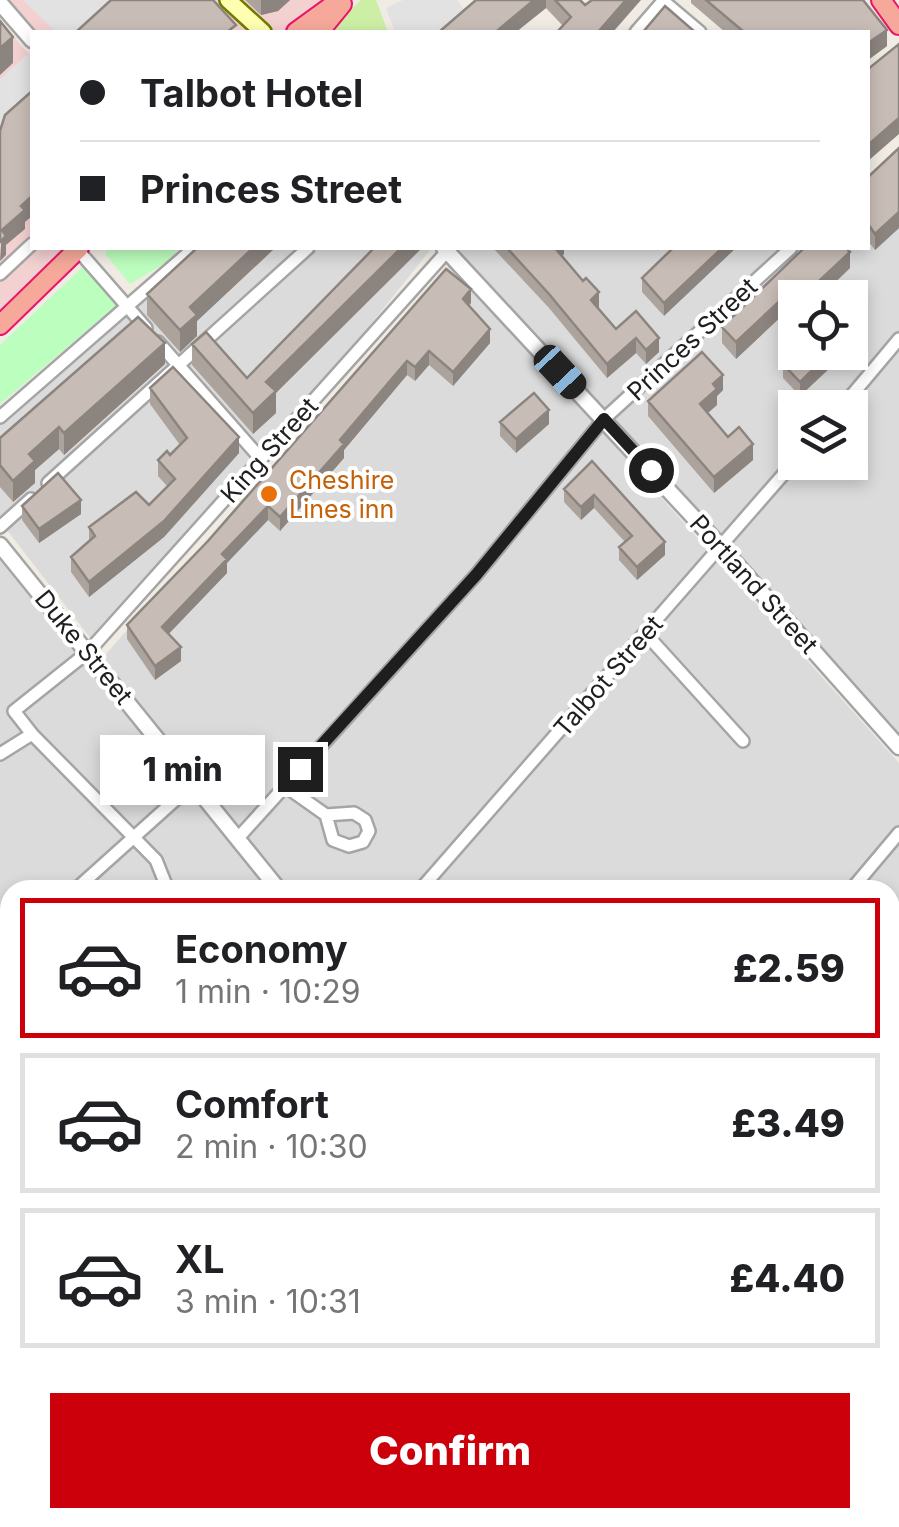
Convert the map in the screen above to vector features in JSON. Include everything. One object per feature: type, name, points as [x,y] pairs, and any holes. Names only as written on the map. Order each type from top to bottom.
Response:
[{"type":"highway","points":[[299,30],[343,0]]},
{"type":"highway","points":[[320,30],[343,0]]},
{"type":"highway","points":[[881,0],[899,25]]},
{"type":"highway","points":[[0,325],[76,250]]},
{"type":"main road","points":[[228,0],[250,26]]},
{"type":"street","points":[[638,30],[663,0],[698,30]]},
{"type":"street","points":[[0,3],[30,38]]},
{"type":"street","points":[[0,274],[30,246]]},
{"type":"street","points":[[80,250],[261,459]]},
{"type":"street","points":[[0,417],[192,250]]},
{"type":"street","points":[[0,527],[306,250]]},
{"type":"street","name":"King Street","points":[[32,734],[14,711],[88,652],[446,250]]},
{"type":"street","name":"Portland Street","points":[[448,250],[899,747]]},
{"type":"street","name":"Princes Street","points":[[238,838],[476,575],[604,419],[789,250]]},
{"type":"street","points":[[856,390],[899,339]]},
{"type":"street","name":"Talbot Street","points":[[429,880],[780,480]]},
{"type":"street","name":"Duke Street","points":[[0,544],[271,880]]},
{"type":"street","points":[[646,634],[743,741]]},
{"type":"street","points":[[0,754],[32,734],[156,860],[164,880]]},
{"type":"street","points":[[86,880],[193,784]]},
{"type":"street","points":[[285,786],[326,815]]},
{"type":"street","points":[[859,880],[899,833]]},
{"type":"shaded area","points":[[8,0],[323,0],[290,30],[35,30]]},
{"type":"shaded area","points":[[23,0],[126,0],[91,30],[54,30]]},
{"type":"shaded area","points":[[403,0],[457,0],[469,16],[452,30],[394,30],[386,8]]},
{"type":"shaded area","points":[[0,22],[30,55],[30,250],[77,250],[0,325]]},
{"type":"shaded area","points":[[28,54],[30,98],[0,126],[0,79]]},
{"type":"shaded area","points":[[870,211],[899,222],[899,747],[446,250],[870,250]]},
{"type":"shaded area","points":[[197,250],[430,250],[271,449],[92,640],[0,521],[0,424],[130,303]]},
{"type":"shaded area","points":[[451,263],[899,763],[899,880],[0,880],[0,552],[91,671]]},
{"type":"green space","points":[[361,0],[376,0],[387,30],[330,30]]},
{"type":"green space","points":[[106,250],[178,250],[165,263],[130,284]]},
{"type":"green space","points":[[83,267],[117,305],[0,404],[0,345]]},
{"type":"building","points":[[111,0],[213,0],[236,25],[230,30],[78,30]]},
{"type":"building","points":[[476,0],[534,0],[498,30],[441,30]]},
{"type":"building","points":[[555,0],[580,0],[585,5],[592,0],[626,0],[600,30],[559,30],[571,17]]},
{"type":"building","points":[[706,0],[863,0],[887,30],[870,42],[870,30],[742,30]]},
{"type":"building","points":[[665,6],[693,30],[645,30]]},
{"type":"building","points":[[0,21],[13,37],[0,48]]},
{"type":"building","points":[[899,44],[899,118],[870,143],[870,67]]},
{"type":"building","points":[[30,93],[30,198],[21,206],[25,210],[2,230],[6,236],[0,242],[0,131],[5,115]]},
{"type":"building","points":[[899,148],[899,212],[875,234],[870,227],[870,175]]},
{"type":"building","points":[[195,250],[251,250],[190,307],[197,315],[180,330],[147,294]]},
{"type":"building","points":[[372,250],[399,250],[266,382],[276,391],[253,413],[192,344],[206,332],[247,378]]},
{"type":"building","points":[[509,250],[557,250],[583,281],[586,278],[599,292],[591,300],[616,329],[636,311],[659,338],[646,350],[636,338],[607,364]]},
{"type":"building","points":[[671,250],[720,250],[664,303],[642,278]]},
{"type":"building","points":[[802,250],[850,252],[820,280],[778,280],[778,302],[736,342],[722,327]]},
{"type":"building","points":[[446,269],[471,289],[463,299],[490,329],[453,372],[429,351],[415,367],[407,361],[340,440],[344,444],[280,517],[268,506],[222,554],[227,559],[162,627],[181,647],[155,666],[127,625],[208,541]]},
{"type":"building","points":[[138,317],[165,343],[64,433],[59,427],[29,454],[35,461],[13,481],[0,465],[0,438]]},
{"type":"building","points":[[702,352],[723,375],[713,384],[717,389],[700,404],[728,437],[739,427],[753,444],[714,477],[648,401]]},
{"type":"building","points":[[173,367],[239,437],[164,521],[89,582],[71,557],[95,536],[89,527],[136,492],[149,505],[175,479],[158,460],[167,451],[170,455],[187,438],[150,388]]},
{"type":"building","points":[[789,370],[812,370],[800,382]]},
{"type":"building","points":[[534,393],[549,410],[516,439],[500,422]]},
{"type":"building","points":[[592,461],[665,542],[637,567],[619,547],[632,536],[594,495],[581,507],[564,489]]},
{"type":"building","points":[[58,473],[81,500],[39,529],[22,506]]},
{"type":"place","name":"Cheshire Lines inn","points":[[269,494]]},
{"type":"route","points":[[300,769],[476,575],[604,419],[651,470]]}]
